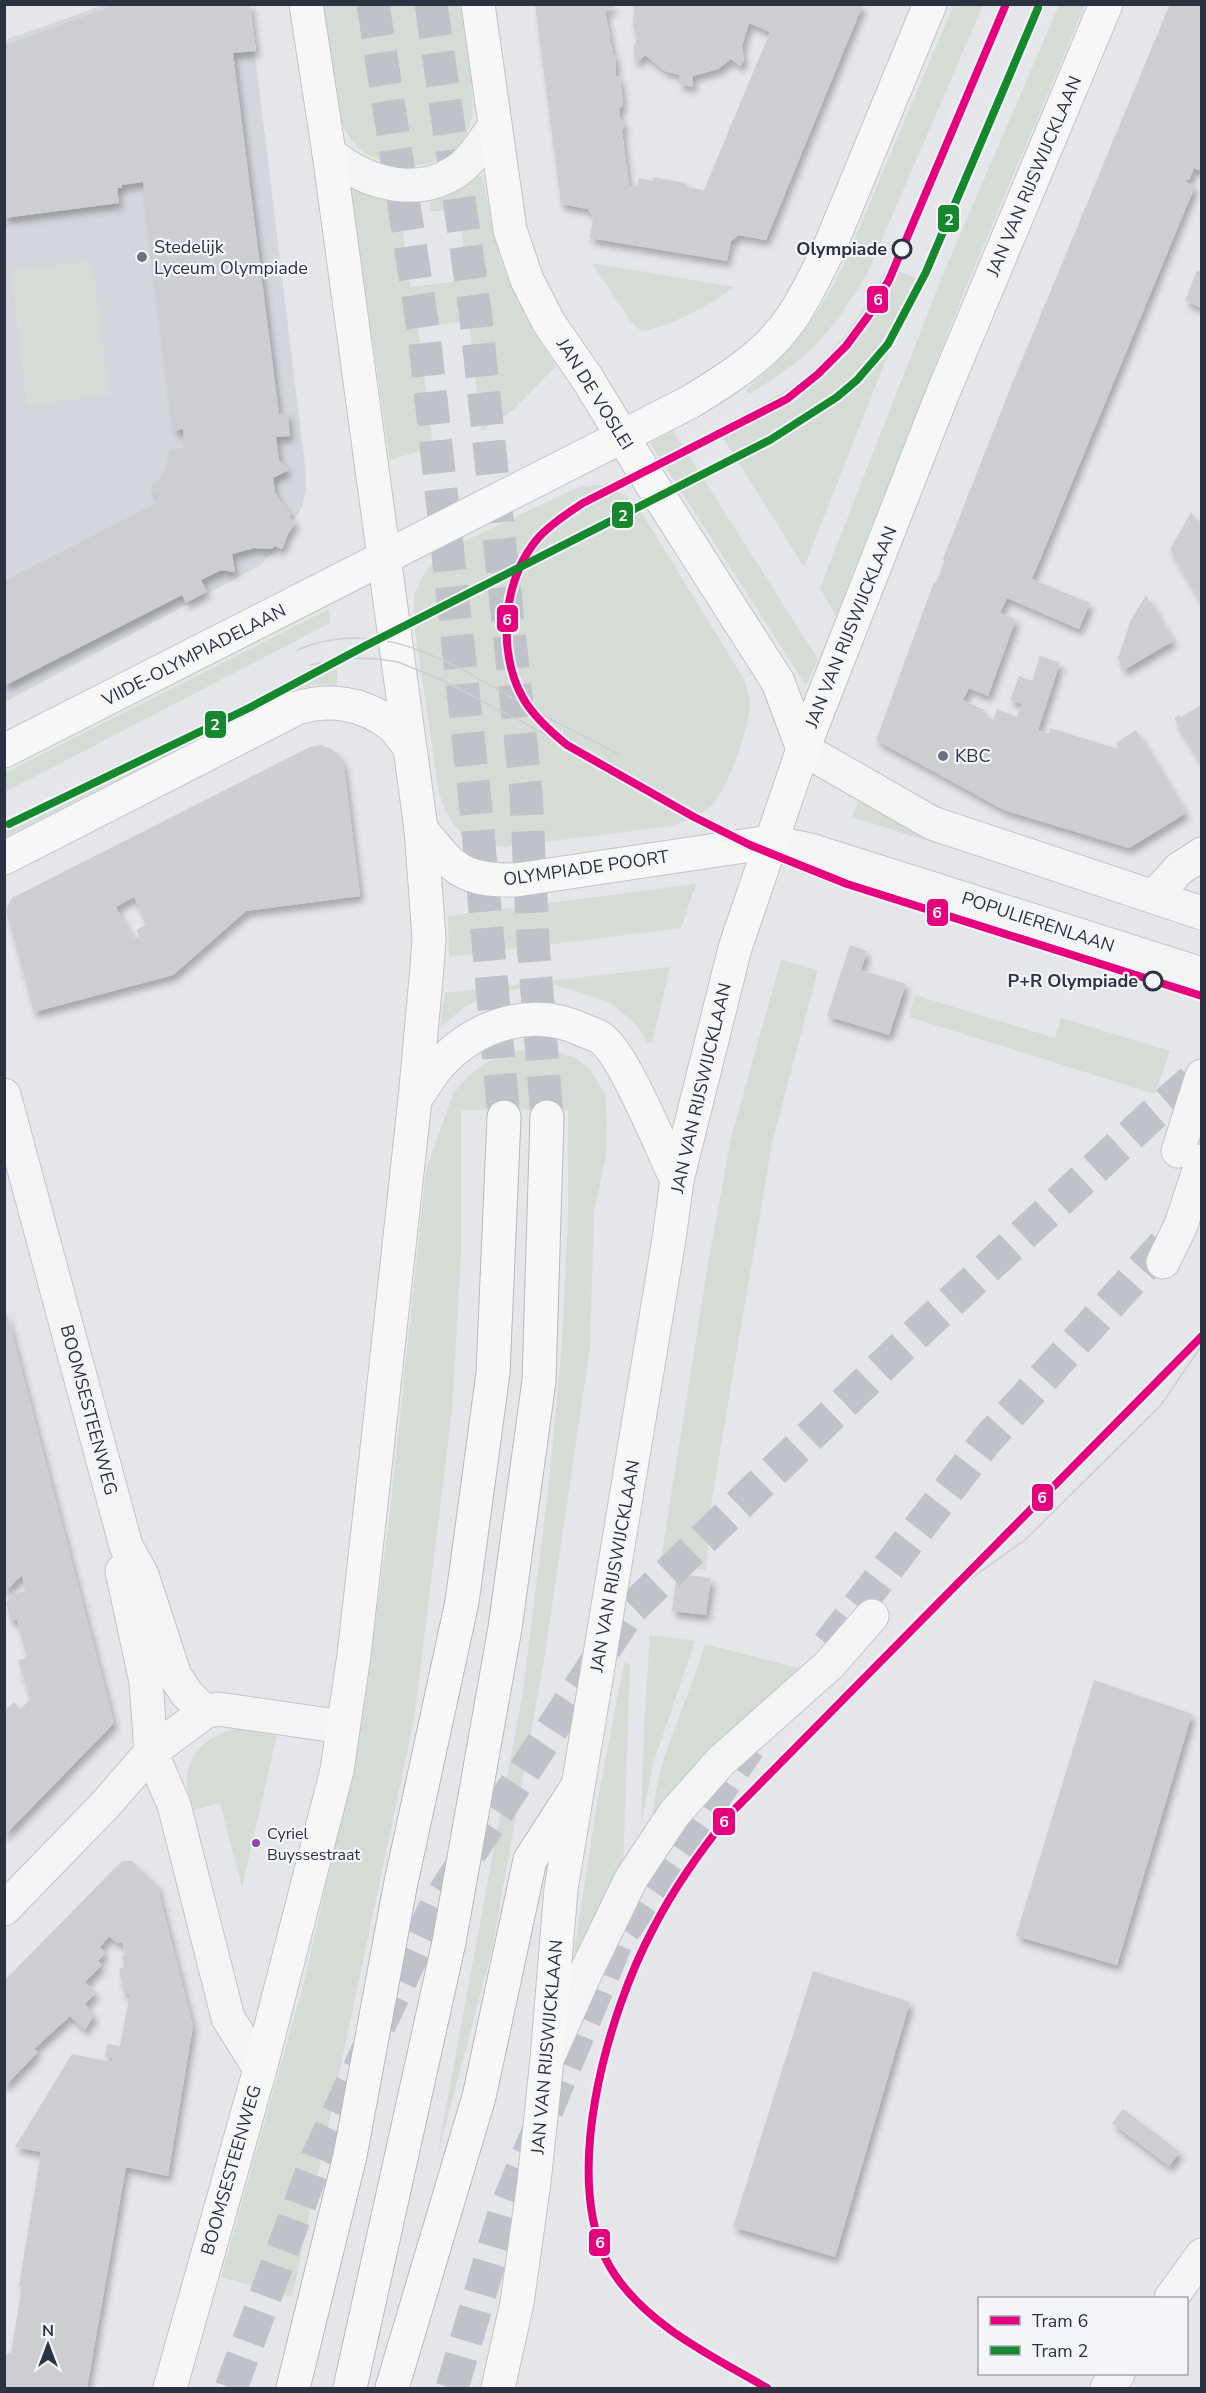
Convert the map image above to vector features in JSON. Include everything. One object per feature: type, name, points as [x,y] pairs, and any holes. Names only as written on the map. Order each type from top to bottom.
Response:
[{"type":"main road","points":[[260,2069],[336,1770],[354,1655],[416,1099],[429,938],[421,829],[329,153],[306,4]]},
{"type":"main road","name":"JAN DE VOSLEI","points":[[478,4],[510,230],[527,280],[549,322],[587,378],[778,682],[803,749]]},
{"type":"main road","points":[[384,559],[690,402],[738,371],[765,350],[790,321],[828,251],[930,4]]},
{"type":"main road","name":"JAN VAN RIJSWIJCKLAAN","points":[[498,2388],[517,2303],[534,2182],[561,1889],[669,1239],[676,1180],[738,938],[803,749],[942,395],[1106,4]]},
{"type":"main road","name":"VIIDE-OLYMPIADELAAN","points":[[4,751],[384,559]]},
{"type":"main road","points":[[4,858],[297,708],[316,702],[349,705],[368,712],[391,724],[408,746]]},
{"type":"main road","name":"OLYMPIADE POORT","points":[[421,829],[446,861],[465,874],[488,880],[516,880],[771,842]]},
{"type":"main road","points":[[416,1099],[439,1064],[469,1039],[507,1021],[533,1018],[567,1022],[602,1039],[619,1060],[676,1180]]},
{"type":"main road","points":[[293,2388],[350,2156],[400,1887],[462,1602],[493,1372],[504,1117]]},
{"type":"main road","points":[[350,2388],[449,1942],[505,1628],[540,1381],[547,1117]]},
{"type":"main road","points":[[392,2388],[479,2097],[530,1860],[577,1787]]},
{"type":"main road","name":"BOOMSESTEENWEG","points":[[170,2388],[260,2069]]},
{"type":"street","points":[[329,153],[346,167],[368,177],[389,185],[415,186],[439,179],[461,167],[477,151],[494,127]]},
{"type":"street","points":[[803,749],[932,823],[1202,913]]},
{"type":"street","name":"POPULIERENLAAN","points":[[771,842],[810,850],[1202,974]]},
{"type":"street","points":[[1154,897],[1179,869],[1202,854]]},
{"type":"street","points":[[1163,1262],[1181,1226],[1202,1076]]},
{"type":"street","name":"BOOMSESTEENWEG","points":[[4,1095],[126,1546],[142,1575],[175,1676],[187,1694],[205,1712]]},
{"type":"street","name":"BOOMSESTEENWEG","points":[[126,1546],[122,1572],[146,1682],[151,1752],[174,1805],[228,2018],[260,2069]]},
{"type":"street","points":[[547,2059],[631,1879],[674,1814],[721,1761],[829,1665],[872,1616]]},
{"type":"street","points":[[4,1909],[106,1804],[151,1752],[205,1712],[218,1709],[343,1727]]},
{"type":"street","points":[[1172,2297],[1202,2255]]},
{"type":"street","points":[[1107,2388],[1117,2375]]},
{"type":"shaded area","points":[[954,4],[983,5],[867,274],[839,317],[812,349],[786,370],[749,394],[746,390],[801,334],[823,303],[843,266]]},
{"type":"shaded area","name":"Stedelijk Lyceum Olympiade","points":[[104,5],[249,5],[306,474],[306,492],[300,511],[283,534],[273,553],[259,566],[5,702],[5,40]]},
{"type":"shaded area","points":[[323,5],[460,5],[472,81],[473,111],[471,122],[461,141],[447,155],[429,163],[409,166],[389,164],[371,156],[355,143],[340,118]]},
{"type":"shaded area","points":[[1059,5],[1085,5],[966,287],[836,616],[820,588],[942,277]]},
{"type":"shaded area","points":[[474,175],[483,177],[500,257],[514,294],[556,366],[513,410],[481,431],[469,321],[418,328],[433,447],[390,460],[350,186],[380,199],[399,202],[410,287],[467,280],[459,208],[430,212],[431,201]]},
{"type":"shaded area","points":[[92,261],[109,395],[27,406],[11,270]]},
{"type":"shaded area","points":[[592,263],[735,287],[690,314],[664,325],[641,331],[632,323]]},
{"type":"shaded area","points":[[888,266],[918,279],[804,567],[717,428],[778,395],[813,369],[855,321]]},
{"type":"shaded area","points":[[673,431],[818,659],[806,685],[650,443]]},
{"type":"shaded area","points":[[603,485],[625,495],[640,510],[745,681],[750,704],[749,714],[737,757],[725,786],[712,805],[698,815],[671,826],[507,847],[480,842],[462,833],[455,826],[439,793],[414,624],[414,595],[424,573],[435,560],[452,547],[581,486]]},
{"type":"shaded area","points":[[329,609],[330,623],[5,792],[5,773]]},
{"type":"shaded area","points":[[337,669],[337,686],[314,684],[292,692],[5,837],[5,821],[289,681],[312,673]]},
{"type":"shaded area","points":[[862,792],[1193,925],[852,817]]},
{"type":"shaded area","points":[[696,884],[681,928],[449,957],[448,916]]},
{"type":"shaded area","points":[[781,960],[818,970],[772,1143],[711,1505],[706,1570],[660,1565],[708,1264],[731,1138]]},
{"type":"shaded area","points":[[670,967],[652,1043],[648,1043],[635,1023],[611,1003],[556,985],[498,991],[464,1007],[440,1028],[445,993]]},
{"type":"shaded area","points":[[915,995],[1055,1038],[1061,1018],[1170,1051],[1155,1094],[909,1017]]},
{"type":"shaded area","points":[[519,1050],[552,1051],[574,1057],[590,1069],[605,1094],[607,1123],[606,1155],[594,1212],[590,1347],[544,1660],[491,1954],[436,2161],[523,1691],[548,1492],[562,1345],[568,1215],[568,1110],[461,1110],[461,1254],[452,1411],[414,1719],[292,2297],[221,2277],[305,1979],[362,1722],[389,1521],[426,1170],[453,1094],[468,1076],[489,1061]]},
{"type":"shaded area","points":[[650,1635],[695,1641],[653,1764],[641,1826],[644,1726]]},
{"type":"shaded area","points":[[705,1644],[802,1669],[650,1830],[661,1770]]},
{"type":"shaded area","points":[[624,1663],[630,1664],[623,1871],[581,1954],[574,1952],[597,1804]]},
{"type":"shaded area","points":[[243,1728],[277,1735],[242,1887],[220,1803],[192,1810],[187,1779],[189,1766],[203,1745],[227,1731]]},
{"type":"building","name":"Stedelijk Lyceum Olympiade","points":[[118,4],[250,4],[256,51],[233,53],[279,414],[288,413],[290,436],[276,437],[279,460],[289,470],[273,478],[275,492],[291,514],[289,517],[296,522],[282,549],[275,546],[272,549],[254,548],[232,554],[235,572],[221,570],[201,580],[207,592],[186,603],[182,595],[4,686],[4,581],[159,502],[151,485],[159,479],[167,466],[169,449],[185,448],[183,429],[174,431],[143,182],[117,188],[119,203],[4,218],[4,46]]},
{"type":"building","points":[[535,4],[613,4],[613,9],[605,10],[613,54],[616,57],[616,76],[620,76],[623,106],[619,108],[620,118],[625,125],[622,131],[629,185],[637,186],[639,178],[653,181],[653,177],[686,183],[686,187],[704,190],[770,32],[749,23],[742,46],[744,61],[740,66],[731,59],[718,69],[693,76],[693,87],[679,84],[680,75],[665,71],[645,55],[637,62],[634,59],[634,45],[637,40],[633,25],[634,5],[863,4],[766,240],[739,235],[731,241],[727,261],[590,238],[593,216],[588,209],[561,204]]},
{"type":"building","points":[[1170,4],[1202,4],[1202,171],[1194,168],[1189,180],[1187,179],[1186,182],[1195,186],[1032,579],[1090,603],[1079,629],[1007,598],[1000,613],[1016,619],[988,696],[969,688],[963,700],[984,710],[981,714],[993,720],[997,709],[1017,717],[1022,704],[1010,700],[1019,676],[1032,681],[1040,656],[1060,663],[1038,730],[1049,734],[1050,728],[1119,749],[1116,743],[1136,730],[1186,813],[1129,848],[1004,810],[876,740],[934,582],[936,583],[945,560],[943,559],[1012,384]]},
{"type":"building","points":[[1197,270],[1202,272],[1202,308],[1185,301]]},
{"type":"building","points":[[1191,512],[1202,529],[1202,602],[1170,549]]},
{"type":"building","points":[[1146,595],[1173,641],[1124,670],[1118,658],[1131,620]]},
{"type":"building","points":[[1202,704],[1202,763],[1174,718],[1179,715],[1181,717]]},
{"type":"building","points":[[321,745],[331,749],[339,755],[344,766],[360,896],[246,911],[173,975],[34,1012],[6,910],[12,898],[310,747]],"holes":[[[134,897],[147,924],[137,930],[139,936],[133,939],[116,907]]]},
{"type":"building","points":[[850,945],[867,951],[861,970],[906,984],[889,1035],[827,1016]]},
{"type":"building","points":[[5,1307],[114,1723],[4,1836],[4,1711],[14,1702],[21,1709],[30,1699],[18,1660],[27,1658],[17,1619],[11,1621],[6,1602],[14,1594],[26,1591],[22,1575],[4,1593]]},
{"type":"building","points":[[677,1574],[711,1578],[706,1615],[672,1611]]},
{"type":"building","points":[[1094,1680],[1192,1714],[1117,1965],[1016,1936]]},
{"type":"building","points":[[122,1861],[132,1861],[157,1885],[193,2026],[168,2176],[126,2167],[87,2388],[4,2388],[4,2366],[7,2353],[11,2353],[22,2286],[19,2286],[41,2152],[15,2147],[72,2054],[112,2062],[112,2058],[105,2057],[107,2044],[120,2046],[130,1993],[124,1994],[119,1969],[124,1967],[122,1956],[126,1955],[122,1942],[117,1943],[109,1936],[100,1947],[105,1953],[98,1961],[102,1965],[85,1982],[96,1993],[85,2004],[94,2015],[85,2030],[70,2016],[34,2049],[38,2052],[4,2087],[4,1981]]},
{"type":"building","points":[[813,1971],[910,2002],[835,2257],[733,2227]]},
{"type":"building","points":[[1123,2109],[1180,2152],[1169,2166],[1112,2123]]},
{"type":"tunnel","points":[[373,4],[424,335],[475,800],[504,1117]]},
{"type":"tunnel","points":[[431,4],[475,310],[526,792],[533,943],[547,1117]]},
{"type":"tunnel","points":[[231,2388],[317,2158],[436,1905],[631,1609],[902,1347],[1148,1119],[1202,1072]]},
{"type":"tunnel","points":[[828,1645],[987,1440],[1177,1230]]},
{"type":"tunnel","points":[[452,2388],[504,2213],[618,1939],[749,1747]]},
{"type":"tram line","name":"6","points":[[1006,4],[889,280],[869,315],[846,346],[818,374],[787,399],[583,503],[544,532],[527,553],[511,593],[507,615],[509,659],[514,679],[527,705],[567,745],[694,817],[750,845],[847,884],[1202,996]]},
{"type":"tram line","name":"2","points":[[9,824],[249,708],[365,646],[770,440],[837,397],[857,380],[888,344],[926,272],[1038,8]]},
{"type":"tram line","points":[[297,650],[328,640],[359,638],[388,641],[417,650],[446,661],[618,754]]},
{"type":"tram line","points":[[310,665],[348,658],[398,662],[442,680],[579,752]]},
{"type":"tram line","name":"6","points":[[767,2388],[684,2339],[646,2310],[629,2294],[615,2275],[598,2239],[590,2196],[589,2149],[595,2100],[620,2005],[637,1963],[662,1912],[680,1883],[730,1814],[1202,1336]]},
{"type":"tram line","points":[[939,1601],[1025,1540],[1161,1405],[1202,1345]]},
{"type":"place","name":"Olympiade","points":[[902,249]]},
{"type":"place","name":"Stedelijk Lyceum Olympiade","points":[[142,257]]},
{"type":"place","name":"KBC","points":[[943,756]]},
{"type":"place","name":"P+R Olympiade","points":[[1153,981]]},
{"type":"place","name":"Cyriel Buyssestraat","points":[[256,1843]]}]
